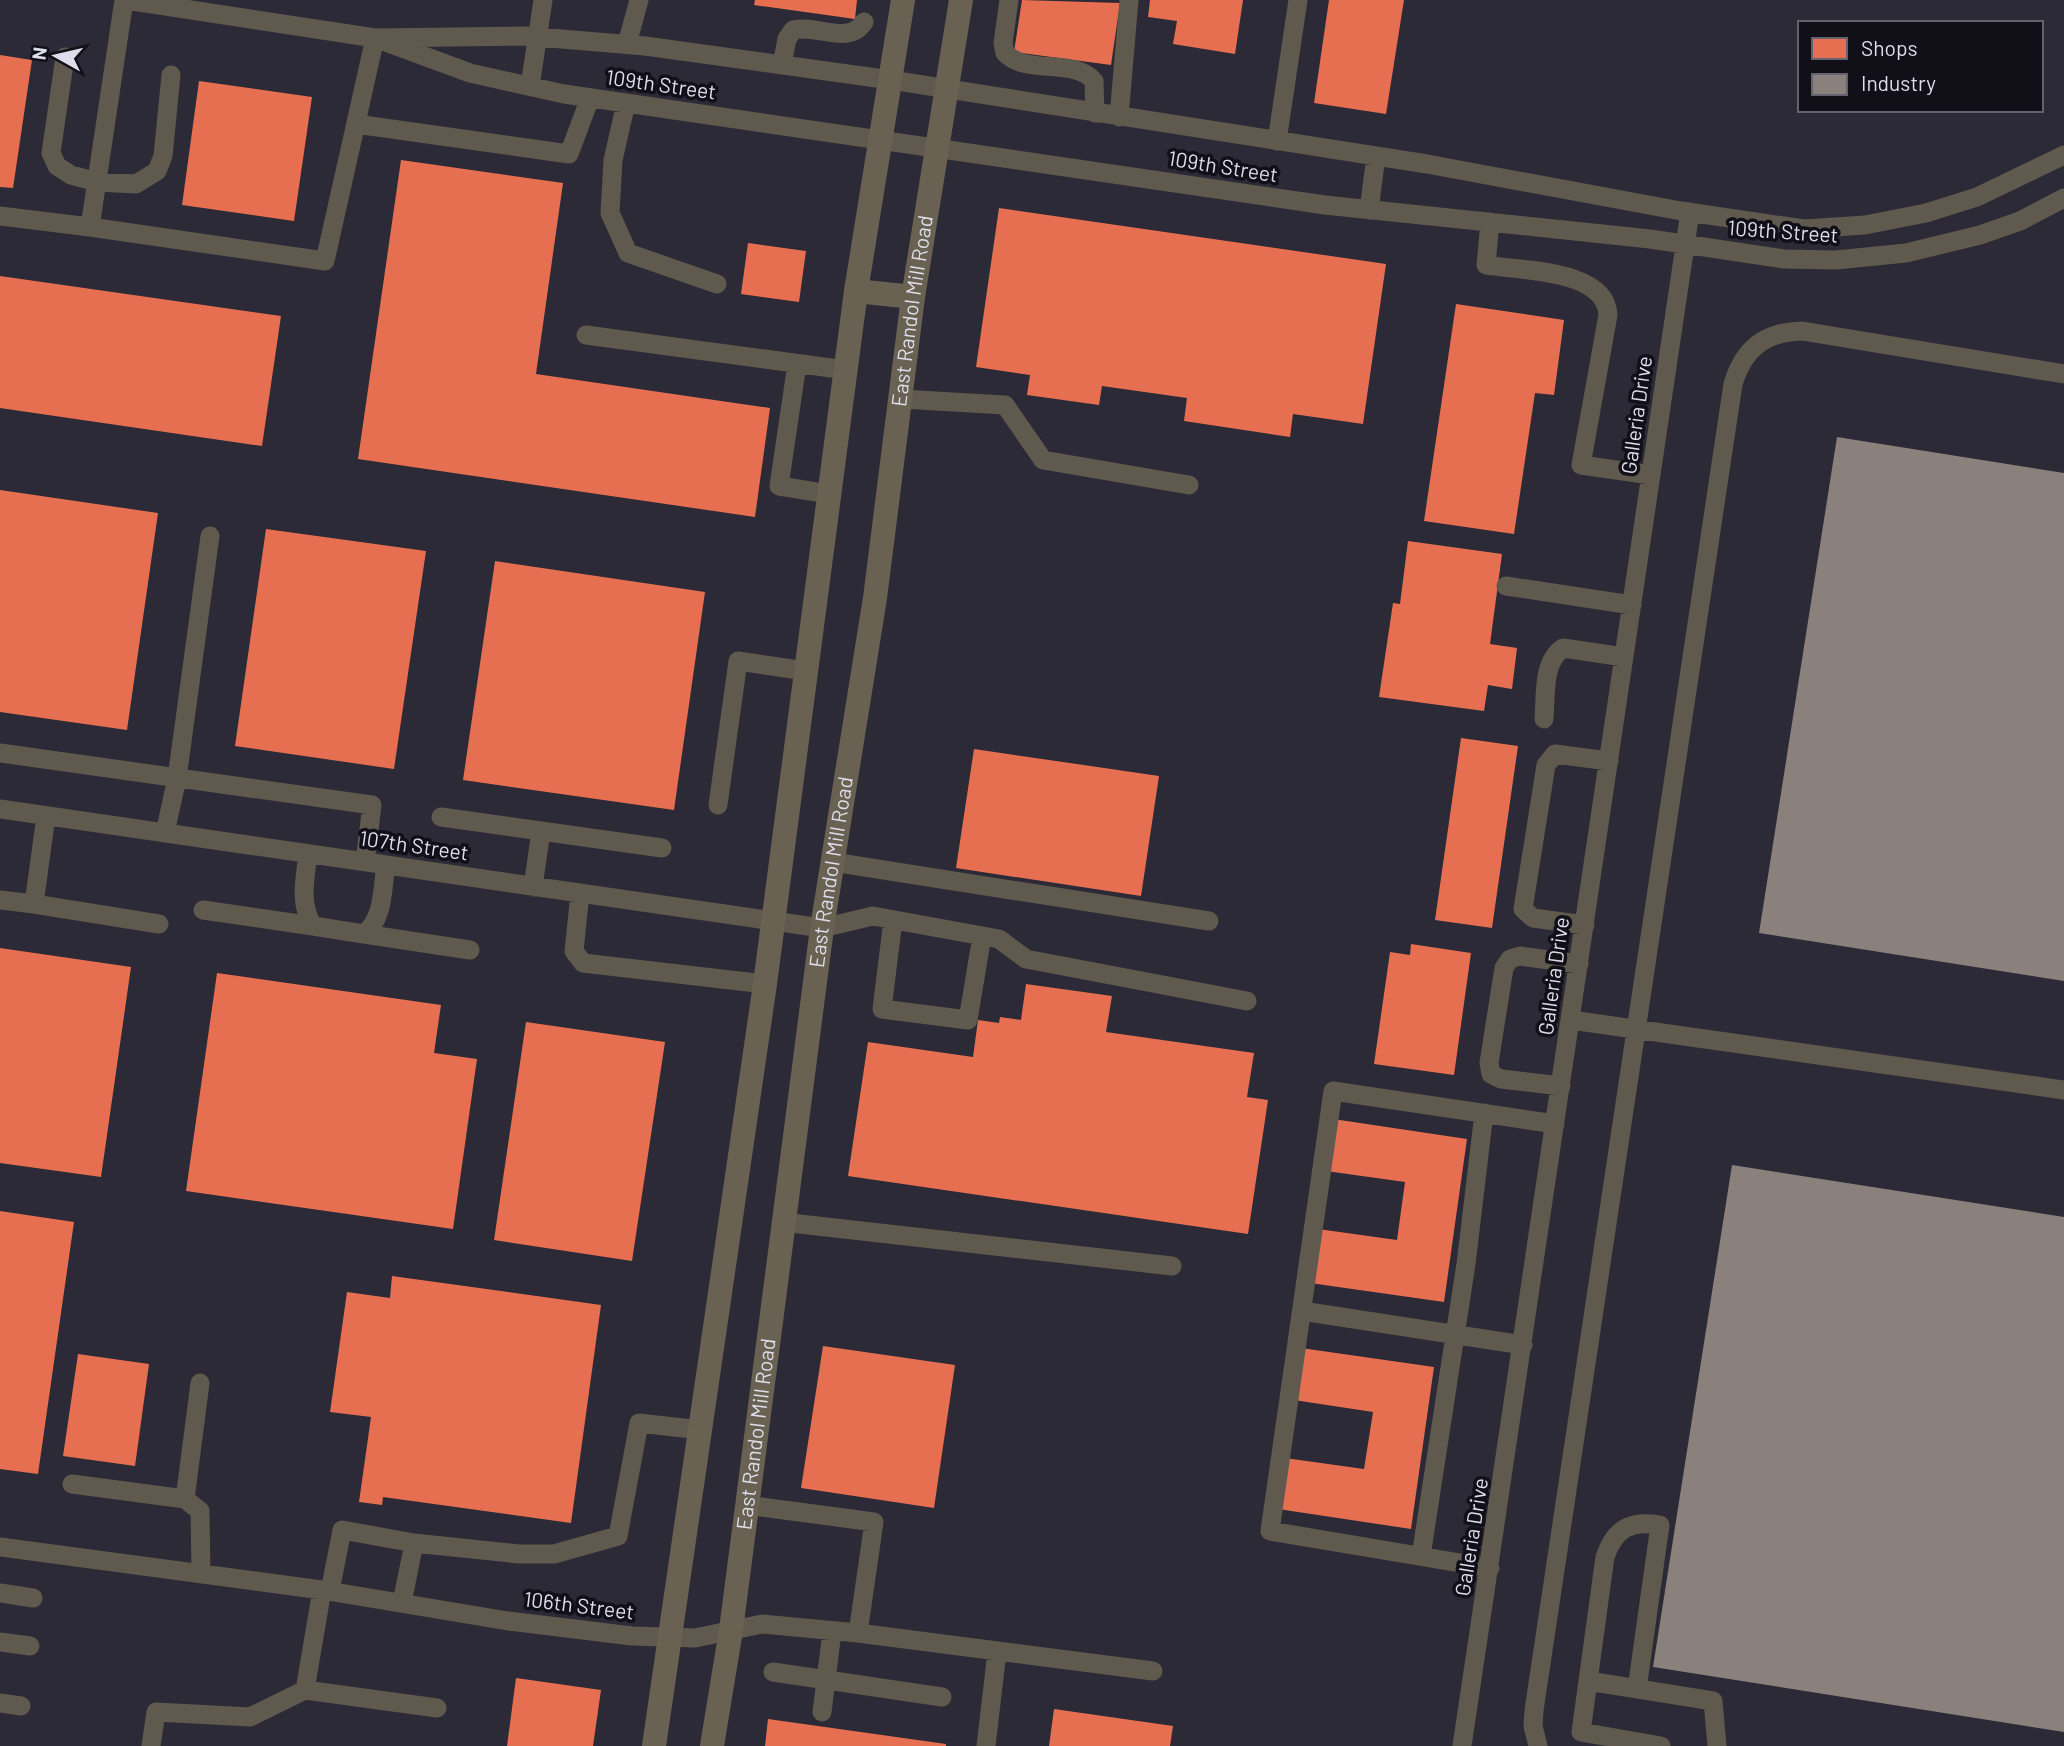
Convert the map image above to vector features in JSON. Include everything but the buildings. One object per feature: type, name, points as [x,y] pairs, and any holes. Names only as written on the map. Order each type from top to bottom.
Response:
[{"type":"main road","points":[[654,1746],[765,984],[856,291],[903,0]]},
{"type":"main road","name":"East Randol Mill Road","points":[[712,1746],[731,1630],[821,928],[875,598],[914,297],[961,0]]},
{"type":"main road","points":[[856,291],[914,297]]},
{"type":"street","name":"109th Street","points":[[125,0],[375,38],[537,37],[627,44],[782,65],[1376,156],[1690,212],[1804,229],[1865,225],[1926,213],[1977,197],[2064,155]]},
{"type":"street","points":[[90,227],[125,0]]},
{"type":"street","points":[[530,86],[542,0]]},
{"type":"street","points":[[627,44],[639,0]]},
{"type":"street","points":[[1009,0],[1003,43],[1005,54],[1017,61],[1086,72],[1094,81],[1095,113]]},
{"type":"street","points":[[1119,117],[1129,0]]},
{"type":"street","points":[[1277,141],[1298,0]]},
{"type":"street","points":[[782,65],[787,39],[793,30],[804,27],[850,34],[858,32],[864,22]]},
{"type":"street","name":"109th Street","points":[[375,38],[470,73],[590,98],[1368,210],[1686,245],[1784,259],[1836,260],[1906,253],[1980,235],[2020,221],[2064,198]]},
{"type":"street","points":[[0,216],[325,261],[375,38]]},
{"type":"street","points":[[65,57],[51,153],[57,166],[71,175],[97,182],[136,184],[158,171],[163,156],[171,75]]},
{"type":"street","points":[[356,124],[569,155],[590,98]]},
{"type":"street","points":[[626,103],[613,160],[610,213],[628,253],[717,284]]},
{"type":"street","points":[[1368,210],[1376,156]]},
{"type":"street","name":"Galleria Drive","points":[[1462,1746],[1690,212]]},
{"type":"street","points":[[1490,222],[1486,265],[1568,278],[1590,284],[1601,292],[1607,303],[1608,315],[1581,465],[1651,475]]},
{"type":"street","points":[[1538,1746],[1533,1726],[1534,1710],[1733,384],[1738,366],[1749,350],[1765,338],[1783,331],[1802,331],[2064,374]]},
{"type":"street","points":[[586,335],[846,370]]},
{"type":"street","points":[[797,363],[779,486],[829,494]]},
{"type":"street","points":[[901,399],[1005,405],[1043,460],[1189,485]]},
{"type":"street","points":[[165,833],[177,778],[210,536]]},
{"type":"street","points":[[1506,586],[1632,605]]},
{"type":"street","points":[[1544,719],[1548,669],[1554,654],[1563,649],[1624,657]]},
{"type":"street","points":[[718,805],[738,661],[806,671]]},
{"type":"street","points":[[0,753],[372,806],[365,862]]},
{"type":"street","points":[[1585,925],[1533,918],[1523,909],[1546,765],[1555,754],[1609,761]]},
{"type":"street","name":"107th Street","points":[[0,810],[821,928]]},
{"type":"street","points":[[34,904],[46,816]]},
{"type":"street","points":[[441,817],[662,848]]},
{"type":"street","points":[[533,887],[541,831]]},
{"type":"street","points":[[308,854],[303,901],[304,913],[313,926]]},
{"type":"street","points":[[833,862],[1209,921]]},
{"type":"street","points":[[364,934],[373,928],[379,916],[386,865]]},
{"type":"street","points":[[580,894],[574,951],[583,963],[765,984]]},
{"type":"street","points":[[0,900],[159,925]]},
{"type":"street","points":[[203,910],[470,950]]},
{"type":"street","points":[[821,928],[873,916],[999,939],[1026,959],[1247,1001]]},
{"type":"street","points":[[893,920],[882,1009],[968,1020],[982,936]]},
{"type":"street","points":[[1561,1086],[1501,1079],[1492,1074],[1489,1063],[1504,968],[1510,958],[1520,956],[1579,964]]},
{"type":"street","points":[[1571,1020],[2064,1090]]},
{"type":"street","points":[[1490,1568],[1270,1531],[1333,1091],[1555,1124]]},
{"type":"street","points":[[1421,1556],[1484,1113]]},
{"type":"street","points":[[782,1222],[1172,1266]]},
{"type":"street","points":[[1302,1311],[1523,1345]]},
{"type":"street","points":[[185,1499],[200,1383]]},
{"type":"street","points":[[305,1690],[342,1530],[414,1543],[519,1554],[554,1554],[618,1536],[639,1423],[701,1430]]},
{"type":"street","points":[[72,1484],[185,1499],[200,1511],[201,1574]]},
{"type":"street","points":[[746,1505],[874,1522],[858,1633]]},
{"type":"street","points":[[1637,1689],[1660,1525],[1640,1522],[1628,1525],[1610,1542],[1605,1557],[1581,1732],[1661,1746]]},
{"type":"street","points":[[402,1603],[414,1543]]},
{"type":"street","name":"106th Street","points":[[0,1547],[326,1590],[632,1636],[695,1638],[762,1624],[858,1633],[1153,1671]]},
{"type":"street","points":[[0,1593],[33,1598]]},
{"type":"street","points":[[822,1712],[832,1632]]},
{"type":"street","points":[[0,1642],[30,1646]]},
{"type":"street","points":[[986,1746],[997,1652]]},
{"type":"street","points":[[773,1672],[942,1697]]},
{"type":"street","points":[[1588,1681],[1713,1701],[1717,1746]]},
{"type":"street","points":[[151,1746],[156,1712],[250,1717],[305,1690],[437,1708]]},
{"type":"street","points":[[0,1703],[21,1706]]}]
